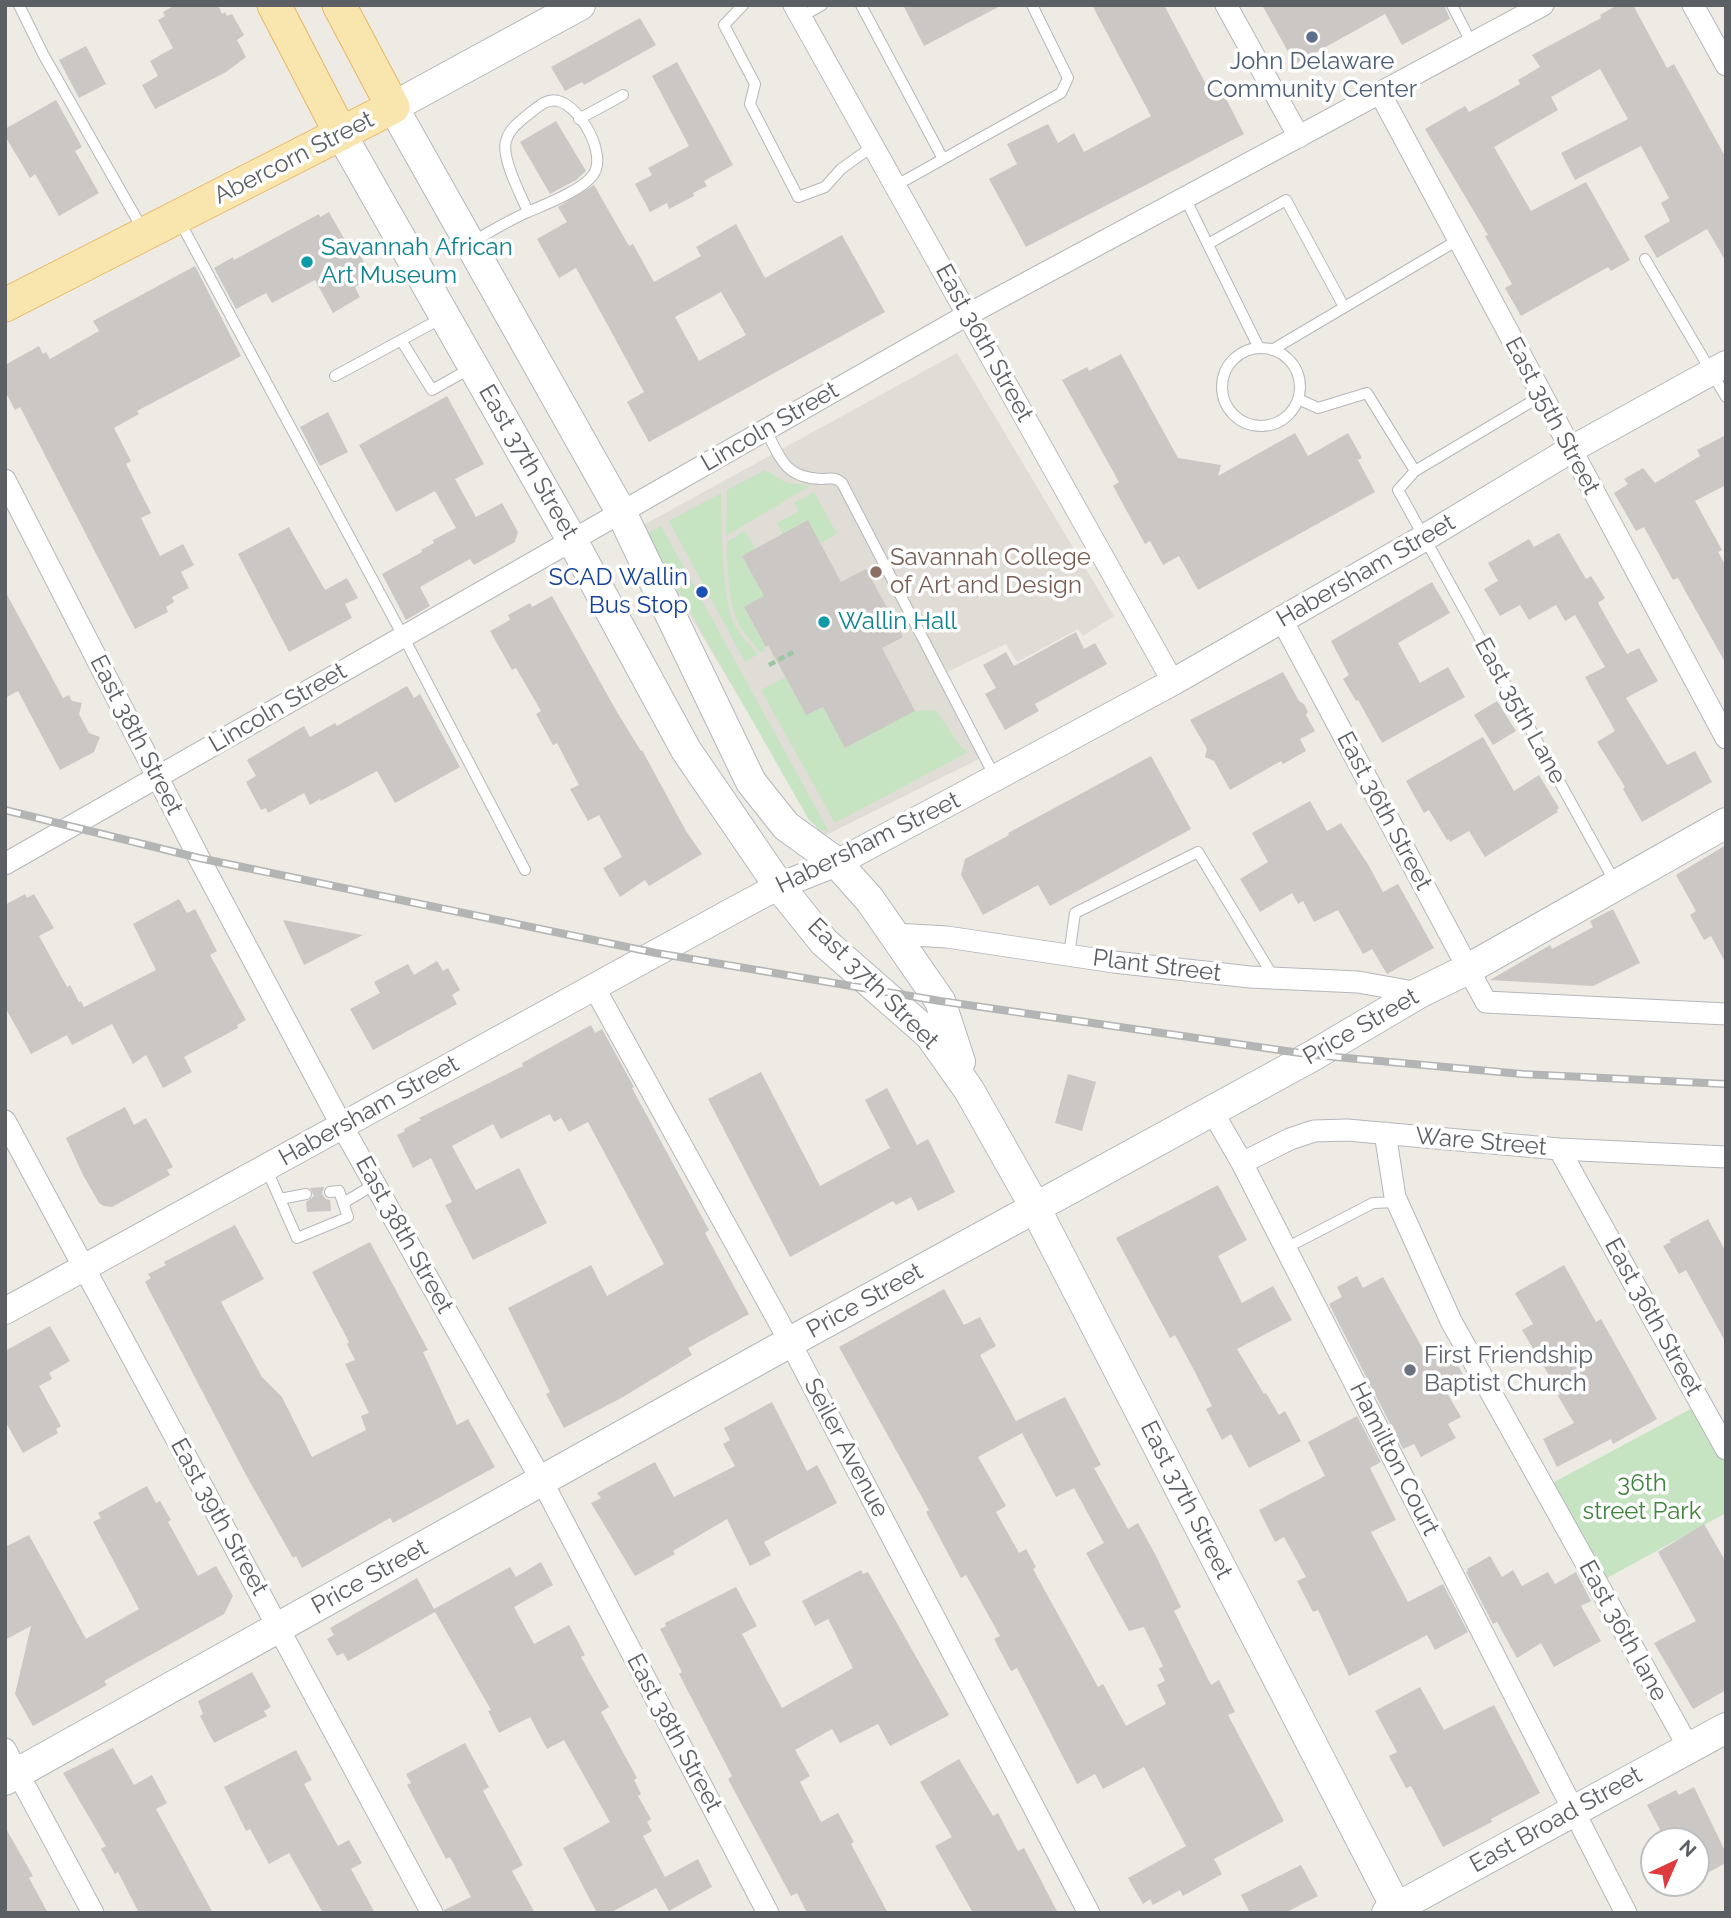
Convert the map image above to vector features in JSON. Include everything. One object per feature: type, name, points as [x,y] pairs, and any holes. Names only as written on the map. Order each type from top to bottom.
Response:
[{"type":"main road","name":"East 37th Street","points":[[274,5],[341,134],[572,540],[686,750],[779,886],[824,942],[930,1035],[969,1090],[1035,1208],[1394,1911]]},
{"type":"main road","name":"East 37th Street","points":[[339,5],[393,107],[621,512],[751,782],[786,826],[837,863],[870,900],[895,934],[940,1001],[969,1090]]},
{"type":"main road","name":"Abercorn Street","points":[[5,305],[393,107],[573,7]]},
{"type":"main road","name":"Price Street","points":[[10,1767],[279,1627],[790,1342],[1314,1055],[1419,993],[1468,969],[1726,823]]},
{"type":"main road","name":"East Broad Street","points":[[1394,1911],[1726,1728]]},
{"type":"street","points":[[1226,5],[1299,137]]},
{"type":"street","name":"Lincoln Street","points":[[5,864],[967,315],[1544,5]]},
{"type":"street","points":[[1693,5],[1726,65]]},
{"type":"street","name":"East 36th Street","points":[[797,11],[1173,682]]},
{"type":"street","name":"East 35th Street","points":[[1380,93],[1726,738]]},
{"type":"street","name":"Habersham Street","points":[[5,1311],[779,886],[837,863],[1173,682],[1424,538],[1570,450],[1719,368]]},
{"type":"street","name":"East 38th Street","points":[[5,481],[342,1126],[542,1481],[768,1913]]},
{"type":"street","name":"East 36th Street","points":[[1282,620],[1486,1002],[1726,1014]]},
{"type":"street","name":"Plant Street","points":[[895,934],[947,937],[1069,955],[1274,978],[1358,982],[1419,993]]},
{"type":"street","name":"Seiler Avenue","points":[[594,987],[790,1342],[1089,1913]]},
{"type":"street","name":"Hamilton Court","points":[[1211,1110],[1286,1248],[1626,1913]]},
{"type":"street","name":"East 39th Street","points":[[5,1121],[432,1913]]},
{"type":"street","name":"Ware Street","points":[[1242,1163],[1290,1139],[1314,1131],[1347,1130],[1559,1149],[1726,1157]]},
{"type":"street","name":"East 36th lane","points":[[1385,1133],[1397,1202],[1451,1321],[1689,1748]]},
{"type":"street","name":"East 36th Street","points":[[1559,1149],[1726,1450]]},
{"type":"street","points":[[10,1767],[93,1913]]},
{"type":"lane","points":[[19,5],[43,54],[145,234]]},
{"type":"lane","points":[[743,5],[724,25],[755,84],[750,104],[798,197],[825,187],[841,169],[873,146]]},
{"type":"lane","points":[[797,11],[822,5]]},
{"type":"lane","points":[[861,5],[943,159]]},
{"type":"lane","points":[[895,186],[1061,93],[1068,78],[1032,5]]},
{"type":"lane","points":[[1452,5],[1472,44]]},
{"type":"lane","points":[[579,119],[623,94]]},
{"type":"lane","points":[[470,243],[528,212],[549,205],[591,178],[598,167],[598,155],[593,140],[570,106],[556,100],[544,102],[516,124],[506,141],[507,158],[528,212]]},
{"type":"lane","points":[[1185,198],[1259,348]]},
{"type":"lane","points":[[1208,244],[1286,200],[1344,307]]},
{"type":"lane","points":[[178,217],[525,870]]},
{"type":"lane","points":[[1272,350],[1458,240]]},
{"type":"lane","points":[[1645,259],[1719,368],[1726,397]]},
{"type":"lane","points":[[335,376],[445,316]]},
{"type":"lane","points":[[401,340],[432,390],[474,367]]},
{"type":"lane","points":[[1259,348],[1283,355],[1298,374],[1298,399],[1284,418],[1274,424],[1260,426],[1247,424],[1236,417],[1227,407],[1222,394],[1226,368],[1246,351],[1259,348]]},
{"type":"lane","points":[[1298,399],[1318,408],[1367,393],[1415,471],[1541,396]]},
{"type":"lane","points":[[766,430],[779,457],[791,472],[811,478],[835,478],[842,484],[996,779]]},
{"type":"lane","name":"East 35th Lane","points":[[1415,471],[1398,489],[1616,884]]},
{"type":"lane","points":[[1069,955],[1075,913],[1198,852],[1274,978]]},
{"type":"lane","points":[[266,1168],[297,1238],[348,1217],[339,1191],[330,1192]]},
{"type":"lane","points":[[345,1202],[375,1184]]},
{"type":"lane","points":[[281,1199],[306,1194]]},
{"type":"lane","points":[[1286,1248],[1373,1203],[1397,1202]]},
{"type":"path","points":[[769,665],[793,652]]},
{"type":"shaded area","name":"Savannah College of Art and Design","points":[[957,353],[1114,616],[1083,636],[1078,629],[1017,662],[1006,644],[947,672],[989,754],[822,837],[638,528]]},
{"type":"green space","points":[[765,470],[787,483],[810,486],[726,536],[727,490]]},
{"type":"green space","points":[[814,492],[837,534],[821,543],[808,520],[783,534],[777,523],[799,511],[794,503]]},
{"type":"green space","points":[[721,493],[723,560],[730,612],[739,632],[758,654],[745,662],[669,521]]},
{"type":"green space","points":[[661,526],[829,832],[819,829],[809,820],[646,534]]},
{"type":"green space","points":[[745,531],[755,548],[742,556],[764,596],[744,608],[766,647],[761,653],[746,636],[737,620],[729,589],[727,542]]},
{"type":"green space","points":[[785,677],[806,715],[823,707],[845,748],[915,711],[936,710],[961,747],[968,752],[835,823],[761,690]]},
{"type":"green space","name":"36th street Park","points":[[1700,1404],[1726,1449],[1726,1513],[1596,1584],[1543,1488]]},
{"type":"building","points":[[175,5],[218,5],[222,14],[232,14],[244,35],[237,40],[246,57],[226,72],[155,109],[142,85],[158,76],[150,61],[173,48],[158,20],[165,16],[163,12]]},
{"type":"building","points":[[903,5],[1002,5],[924,46]]},
{"type":"building","points":[[1092,5],[1164,5],[1211,94],[1221,89],[1244,134],[1026,247],[989,179],[1017,164],[1007,144],[1048,124],[1058,143],[1074,133],[1084,152],[1151,116]]},
{"type":"building","name":"John Delaware Community Center","points":[[1262,5],[1444,5],[1450,19],[1402,45],[1385,14],[1295,64]]},
{"type":"building","points":[[1617,5],[1633,5],[1667,68],[1674,64],[1726,158],[1726,262],[1707,229],[1657,258],[1644,236],[1670,221],[1661,203],[1669,198],[1641,146],[1575,180],[1561,153],[1628,119],[1600,69],[1551,97],[1558,110],[1494,147],[1531,211],[1586,182],[1630,260],[1611,271],[1608,267],[1521,316],[1505,288],[1512,284],[1485,236],[1488,235],[1425,129],[1465,106],[1469,112],[1520,84],[1518,80],[1540,67],[1532,55],[1601,18],[1600,15]]},
{"type":"building","points":[[640,18],[656,45],[584,85],[582,82],[565,91],[551,67]]},
{"type":"building","points":[[86,46],[106,84],[79,98],[59,60]]},
{"type":"building","points":[[677,62],[733,165],[704,181],[707,186],[693,193],[694,196],[669,209],[667,203],[650,212],[635,184],[652,175],[648,168],[689,146],[652,76]]},
{"type":"building","points":[[56,100],[82,147],[75,151],[99,193],[59,216],[35,174],[30,178],[5,136],[5,129]]},
{"type":"building","points":[[556,121],[586,171],[576,180],[550,194],[520,142]]},
{"type":"building","points":[[594,185],[629,246],[633,244],[654,282],[701,256],[696,247],[736,224],[765,278],[842,235],[885,312],[649,442],[627,402],[644,392],[606,322],[576,268],[559,278],[537,239],[567,222],[558,207]],"holes":[[[721,292],[746,335],[699,361],[675,317]]]},
{"type":"building","name":"Savannah African Art Museum","points":[[329,212],[350,249],[354,247],[362,258],[371,278],[355,287],[360,297],[333,313],[315,280],[272,303],[266,293],[236,309],[214,268],[319,214],[320,217]]},
{"type":"building","points":[[195,266],[241,356],[137,411],[139,414],[114,428],[131,461],[126,464],[151,513],[141,518],[160,556],[183,544],[194,565],[181,572],[189,588],[172,597],[174,602],[166,607],[168,612],[135,629],[20,407],[15,410],[5,391],[5,365],[39,346],[43,354],[46,352],[50,359],[99,331],[93,321]]},
{"type":"building","points":[[1121,354],[1178,458],[1221,465],[1218,476],[1295,433],[1308,456],[1348,433],[1362,458],[1358,460],[1375,492],[1198,590],[1179,556],[1163,565],[1150,541],[1145,544],[1113,486],[1119,482],[1062,380],[1087,367],[1089,371]]},
{"type":"building","points":[[447,396],[484,464],[455,479],[476,517],[502,503],[518,532],[515,542],[474,565],[470,559],[420,587],[430,606],[406,620],[382,574],[422,552],[421,550],[434,543],[433,540],[456,528],[435,491],[396,512],[359,445]]},
{"type":"building","points":[[328,412],[348,452],[320,466],[300,427]]},
{"type":"building","points":[[1726,435],[1726,485],[1695,501],[1722,550],[1718,552],[1726,566],[1726,664],[1678,578],[1673,580],[1644,527],[1636,531],[1614,493],[1628,484],[1624,479],[1643,468],[1655,483],[1700,456],[1697,450]]},
{"type":"building","name":"Wallin Hall","points":[[808,520],[841,582],[866,569],[903,637],[882,648],[915,711],[845,748],[823,707],[806,715],[744,607],[764,596],[742,556]]},
{"type":"building","points":[[289,527],[325,590],[347,578],[358,598],[345,604],[352,618],[289,652],[238,554]]},
{"type":"building","points":[[1559,533],[1586,579],[1591,576],[1605,598],[1598,603],[1627,654],[1639,648],[1658,681],[1626,698],[1667,765],[1695,751],[1712,782],[1642,822],[1623,789],[1625,787],[1597,742],[1615,731],[1585,677],[1605,667],[1575,615],[1565,621],[1556,605],[1529,620],[1520,605],[1500,616],[1484,589],[1498,581],[1488,563],[1529,539],[1534,547]]},
{"type":"building","points":[[1432,582],[1450,613],[1398,643],[1420,683],[1448,667],[1465,697],[1382,743],[1343,679],[1349,675],[1331,641]]},
{"type":"building","points":[[5,591],[63,698],[69,695],[72,701],[82,703],[79,714],[89,733],[100,737],[94,752],[60,770],[18,691],[5,698]]},
{"type":"building","points":[[552,596],[686,831],[702,854],[649,886],[645,880],[620,897],[603,868],[622,857],[599,815],[588,821],[570,789],[579,785],[557,743],[553,745],[536,714],[541,711],[516,668],[512,670],[490,631],[510,620],[508,615],[530,603],[532,607]]},
{"type":"building","points":[[1076,632],[1084,649],[1095,643],[1107,664],[1035,704],[1039,711],[1005,730],[985,694],[996,688],[983,665],[1006,652],[1014,666]]},
{"type":"building","points":[[1283,672],[1299,701],[1304,704],[1308,712],[1306,715],[1315,731],[1300,739],[1306,751],[1283,764],[1281,761],[1230,790],[1214,761],[1205,757],[1207,749],[1190,720]]},
{"type":"building","points":[[407,686],[414,698],[420,694],[460,767],[395,803],[377,771],[310,805],[304,793],[268,813],[266,808],[261,810],[246,782],[256,776],[247,760],[304,726],[310,737],[335,723],[337,726]]},
{"type":"building","points":[[1497,701],[1516,731],[1493,745],[1474,715]]},
{"type":"building","points":[[1483,737],[1514,791],[1539,775],[1559,808],[1558,812],[1485,857],[1469,831],[1450,842],[1447,840],[1429,810],[1424,813],[1406,781]]},
{"type":"building","points":[[1151,756],[1191,829],[1050,906],[1038,885],[983,915],[961,875],[965,859]]},
{"type":"building","points":[[1310,801],[1327,831],[1341,823],[1383,892],[1398,884],[1434,948],[1387,974],[1372,949],[1363,954],[1338,910],[1314,922],[1303,901],[1298,904],[1292,893],[1260,912],[1240,879],[1268,862],[1252,833]]},
{"type":"building","points":[[1726,845],[1726,964],[1711,936],[1704,940],[1690,915],[1696,911],[1676,875]]},
{"type":"building","points":[[25,894],[27,898],[34,894],[54,928],[39,936],[67,987],[70,985],[84,1007],[156,970],[133,924],[179,899],[187,913],[195,909],[217,951],[210,955],[246,1020],[237,1025],[238,1028],[184,1057],[192,1072],[163,1088],[146,1055],[133,1064],[112,1024],[72,1045],[67,1035],[31,1054],[5,1007],[5,905]]},
{"type":"building","points":[[1613,909],[1640,963],[1593,986],[1490,980],[1550,945],[1552,949],[1593,927],[1590,921]]},
{"type":"building","points":[[283,920],[363,935],[304,965]]},
{"type":"building","points":[[437,961],[443,971],[448,968],[460,990],[452,995],[457,1004],[373,1050],[350,1009],[380,993],[374,982],[408,964],[414,975]]},
{"type":"building","points":[[591,1025],[595,1033],[602,1029],[634,1087],[632,1088],[709,1230],[705,1233],[749,1314],[688,1348],[692,1355],[623,1397],[564,1428],[546,1394],[550,1392],[508,1308],[591,1265],[607,1296],[664,1264],[588,1122],[569,1132],[561,1118],[554,1122],[550,1114],[501,1139],[493,1124],[452,1146],[476,1190],[519,1168],[547,1223],[473,1260],[445,1205],[452,1202],[431,1158],[413,1168],[397,1135],[421,1120],[419,1118],[523,1066],[522,1063]]},
{"type":"building","points":[[761,1072],[820,1186],[890,1148],[865,1100],[887,1088],[917,1145],[928,1139],[955,1192],[918,1211],[911,1197],[896,1205],[893,1201],[790,1257],[708,1099]]},
{"type":"building","points":[[1068,1074],[1096,1082],[1082,1131],[1055,1123]]},
{"type":"building","points":[[125,1107],[134,1125],[146,1118],[173,1167],[167,1170],[170,1175],[112,1207],[104,1206],[99,1203],[83,1175],[66,1138]]},
{"type":"building","points":[[1218,1185],[1247,1240],[1218,1256],[1242,1303],[1273,1286],[1292,1320],[1237,1349],[1279,1415],[1285,1411],[1301,1441],[1249,1468],[1231,1434],[1222,1440],[1206,1409],[1212,1406],[1195,1372],[1175,1335],[1170,1338],[1116,1238]]},
{"type":"building","points":[[324,1187],[322,1194],[330,1200],[331,1211],[307,1212],[306,1202],[314,1196],[310,1188]]},
{"type":"building","points":[[1708,1219],[1726,1252],[1726,1343],[1686,1270],[1679,1274],[1663,1246]]},
{"type":"building","points":[[235,1225],[264,1279],[221,1302],[262,1377],[282,1397],[312,1457],[366,1430],[361,1416],[369,1413],[345,1364],[355,1360],[347,1344],[349,1342],[312,1272],[370,1242],[428,1350],[423,1352],[457,1425],[468,1419],[495,1467],[393,1523],[390,1518],[302,1568],[296,1556],[293,1558],[246,1475],[145,1282],[151,1278],[148,1274],[166,1265],[164,1262]]},
{"type":"building","points":[[1564,1265],[1596,1322],[1601,1319],[1657,1419],[1613,1444],[1611,1439],[1557,1467],[1543,1439],[1574,1423],[1522,1330],[1533,1324],[1515,1293]]},
{"type":"building","name":"First Friendship Baptist Church","points":[[1357,1276],[1363,1288],[1383,1277],[1429,1360],[1449,1349],[1466,1380],[1446,1391],[1461,1417],[1448,1424],[1456,1438],[1421,1457],[1414,1444],[1403,1449],[1329,1304],[1342,1297],[1337,1287]]},
{"type":"building","points":[[944,1289],[964,1325],[980,1317],[996,1346],[980,1355],[1016,1421],[1065,1397],[1101,1465],[1094,1468],[1128,1529],[1138,1523],[1155,1554],[1181,1607],[1174,1611],[1211,1685],[1219,1680],[1235,1712],[1228,1715],[1284,1821],[1214,1859],[1222,1874],[1183,1896],[1180,1890],[1153,1905],[1150,1899],[1143,1904],[1128,1878],[1186,1846],[1144,1767],[1103,1789],[1095,1774],[1077,1784],[1017,1668],[1011,1671],[994,1639],[1000,1636],[966,1575],[961,1578],[926,1512],[929,1510],[839,1347]],"holes":[[[1022,1433],[1056,1497],[1074,1488],[1104,1543],[1086,1553],[1129,1631],[1144,1627],[1163,1666],[1159,1669],[1165,1681],[1157,1685],[1166,1704],[1126,1726],[1103,1684],[1098,1687],[1033,1569],[1036,1567],[1026,1549],[1019,1553],[996,1512],[1006,1506],[978,1457]]]},
{"type":"building","points":[[50,1326],[70,1361],[49,1373],[52,1379],[39,1386],[61,1426],[56,1429],[58,1433],[23,1453],[5,1421],[5,1351]]},
{"type":"building","points":[[772,1402],[807,1471],[817,1465],[837,1503],[764,1542],[771,1555],[750,1566],[727,1519],[673,1551],[675,1554],[635,1576],[591,1503],[601,1498],[597,1493],[655,1462],[674,1497],[735,1466],[723,1444],[730,1440],[724,1428]]},
{"type":"building","points":[[1357,1416],[1381,1462],[1370,1468],[1396,1520],[1371,1532],[1408,1602],[1443,1584],[1468,1632],[1435,1650],[1427,1635],[1349,1676],[1318,1610],[1313,1612],[1297,1581],[1306,1577],[1284,1537],[1275,1542],[1259,1510],[1325,1476],[1308,1442]]},
{"type":"building","points":[[147,1486],[156,1503],[160,1501],[171,1520],[168,1522],[198,1576],[216,1566],[233,1596],[224,1614],[104,1681],[107,1685],[33,1726],[15,1694],[31,1626],[5,1640],[5,1547],[29,1535],[86,1639],[139,1609],[93,1522],[101,1518],[98,1513]]},
{"type":"building","points":[[1704,1524],[1726,1562],[1726,1690],[1693,1709],[1654,1643],[1696,1621],[1658,1552]]},
{"type":"building","points":[[1490,1556],[1502,1577],[1513,1570],[1522,1586],[1548,1572],[1555,1584],[1576,1572],[1591,1601],[1581,1606],[1601,1641],[1554,1667],[1541,1643],[1517,1658],[1497,1622],[1493,1624],[1466,1572]]},
{"type":"building","points":[[541,1562],[553,1585],[514,1607],[534,1644],[569,1625],[585,1655],[581,1657],[609,1707],[601,1712],[637,1778],[634,1780],[641,1794],[638,1796],[651,1819],[647,1822],[652,1831],[643,1836],[665,1877],[698,1859],[712,1887],[669,1911],[656,1888],[610,1913],[597,1913],[563,1848],[610,1822],[564,1740],[547,1749],[530,1717],[499,1733],[488,1711],[491,1710],[435,1612],[348,1661],[343,1653],[337,1656],[327,1639],[334,1635],[330,1628],[417,1578],[434,1609],[510,1567],[516,1577]]},
{"type":"building","points":[[861,1570],[863,1574],[868,1572],[949,1715],[890,1746],[878,1724],[840,1743],[832,1729],[795,1750],[810,1776],[800,1782],[821,1822],[838,1813],[854,1842],[851,1844],[888,1913],[807,1913],[797,1893],[791,1896],[728,1779],[732,1776],[679,1674],[682,1672],[660,1629],[666,1626],[665,1623],[736,1587],[757,1626],[742,1634],[782,1708],[853,1668],[828,1619],[815,1626],[802,1601]]},
{"type":"building","points":[[252,1672],[271,1707],[264,1711],[267,1716],[214,1743],[200,1716],[203,1714],[198,1701]]},
{"type":"building","points":[[1420,1687],[1444,1730],[1494,1705],[1540,1793],[1443,1847],[1411,1786],[1406,1788],[1389,1756],[1397,1752],[1375,1711]]},
{"type":"building","points":[[465,1743],[489,1787],[483,1791],[523,1865],[512,1871],[535,1913],[445,1913],[444,1910],[471,1897],[450,1857],[446,1859],[407,1785],[411,1783],[406,1774]]},
{"type":"building","points":[[113,1748],[134,1785],[152,1775],[167,1803],[156,1809],[213,1913],[139,1913],[118,1872],[115,1874],[101,1849],[106,1846],[63,1773]]},
{"type":"building","points":[[296,1750],[312,1780],[304,1784],[338,1846],[349,1840],[362,1863],[351,1869],[375,1913],[323,1913],[289,1853],[269,1864],[250,1829],[246,1831],[224,1787]]},
{"type":"building","points":[[959,1759],[993,1816],[998,1813],[1018,1851],[1024,1848],[1058,1913],[973,1913],[935,1846],[952,1837],[920,1782]]},
{"type":"building","points":[[1694,1787],[1726,1853],[1726,1863],[1710,1872],[1710,1827],[1659,1827],[1647,1805],[1676,1790],[1679,1795]]},
{"type":"building","points":[[5,1827],[33,1876],[29,1878],[48,1913],[5,1913]]},
{"type":"building","points":[[1301,1865],[1318,1896],[1285,1913],[1250,1913],[1241,1895]]},
{"type":"railway","points":[[5,810],[199,858],[656,953],[940,1001],[1314,1055],[1522,1074],[1726,1084]]},
{"type":"place","name":"John Delaware Community Center","points":[[1312,37]]},
{"type":"place","name":"Savannah African Art Museum","points":[[307,262]]},
{"type":"place","name":"Savannah College of Art and Design","points":[[876,572]]},
{"type":"place","name":"SCAD Wallin Bus Stop","points":[[702,592]]},
{"type":"place","name":"Wallin Hall","points":[[824,622]]},
{"type":"place","name":"First Friendship Baptist Church","points":[[1410,1370]]}]
